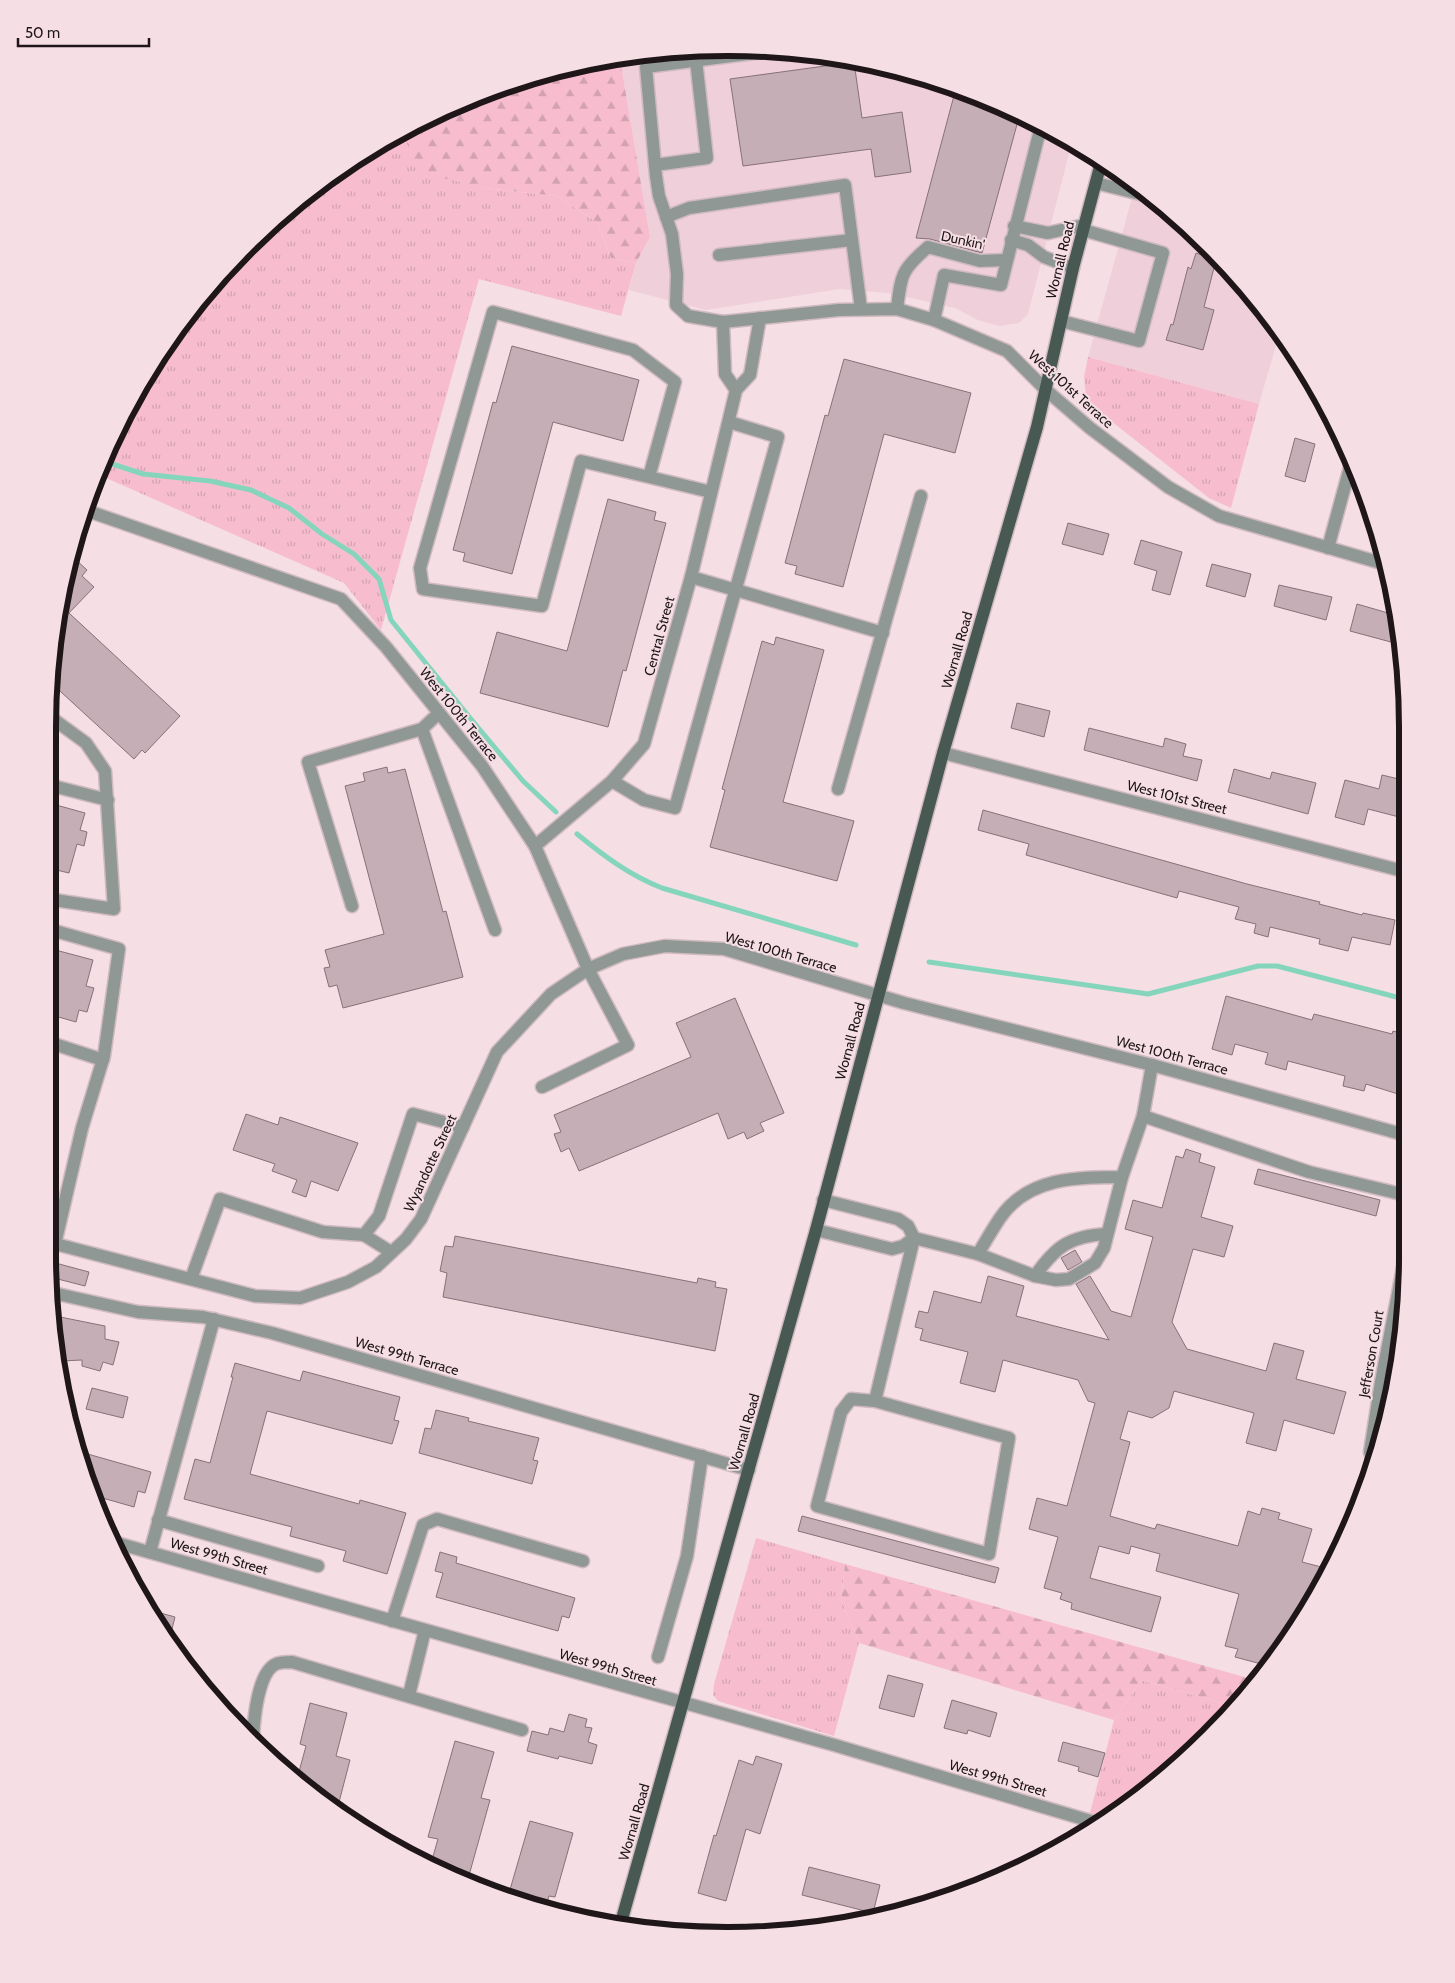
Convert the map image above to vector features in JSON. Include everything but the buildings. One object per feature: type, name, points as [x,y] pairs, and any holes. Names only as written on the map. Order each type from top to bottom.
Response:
[{"type":"main road","name":"Wornall Road","points":[[622,1918],[816,1230],[943,753],[1046,390],[1073,268],[1100,169]]},
{"type":"street","points":[[655,166],[707,158],[696,60],[729,56]]},
{"type":"street","name":"West 101st Terrace","points":[[696,60],[646,66],[659,196],[672,234],[677,274],[676,305],[688,316],[723,322],[861,310],[897,309],[934,320],[1007,351],[1046,390],[1090,428],[1168,487],[1219,516],[1378,562]]},
{"type":"street","points":[[934,320],[944,275],[1001,285],[1014,226],[1039,133]]},
{"type":"street","points":[[1096,182],[1131,191]]},
{"type":"street","points":[[666,216],[689,208],[845,185],[861,310]]},
{"type":"street","points":[[1014,226],[1048,233],[1084,228],[1163,253],[1139,342],[1061,321]]},
{"type":"street","points":[[719,255],[852,240]]},
{"type":"street","points":[[1011,240],[1028,245],[1044,257],[1073,268]]},
{"type":"street","name":"Dunkin'","points":[[897,309],[901,277],[910,262],[928,247],[980,261],[1006,260]]},
{"type":"street","points":[[649,477],[675,382],[633,350],[493,312],[420,568],[423,589],[542,606],[581,462],[711,492]]},
{"type":"street","name":"Central Street","points":[[536,846],[612,781],[644,744],[690,577],[736,390],[750,376],[760,318]]},
{"type":"street","points":[[723,322],[725,374],[736,390]]},
{"type":"street","points":[[612,781],[644,800],[675,808],[778,437],[729,422]]},
{"type":"street","points":[[1328,548],[1349,473]]},
{"type":"street","points":[[838,789],[921,496]]},
{"type":"street","name":"West 100th Terrace","points":[[92,512],[341,599],[386,647],[482,766],[536,846],[588,969],[624,954],[665,946],[724,949],[878,996],[1152,1065],[1399,1133]]},
{"type":"street","points":[[690,577],[883,633]]},
{"type":"street","points":[[352,906],[308,762],[422,729],[439,713]]},
{"type":"street","points":[[56,721],[86,743],[105,771],[114,909],[56,899]]},
{"type":"street","points":[[422,729],[495,930]]},
{"type":"street","name":"West 101st Street","points":[[943,753],[1399,869]]},
{"type":"street","points":[[56,787],[108,800]]},
{"type":"street","points":[[56,931],[119,949],[103,1060],[82,1128],[56,1224]]},
{"type":"street","points":[[542,1087],[628,1045],[588,969]]},
{"type":"street","name":"Wyandotte Street","points":[[56,1244],[255,1296],[300,1298],[348,1282],[376,1267],[406,1239],[422,1218],[498,1052],[551,994],[588,969]]},
{"type":"street","points":[[56,1045],[103,1060]]},
{"type":"street","points":[[914,1238],[978,1254],[1035,1276],[1056,1280],[1069,1279],[1095,1263],[1104,1248],[1122,1177],[1143,1116],[1152,1065]]},
{"type":"street","points":[[364,1236],[379,1216],[413,1114],[463,1127]]},
{"type":"street","points":[[1143,1116],[1309,1172],[1399,1194]]},
{"type":"street","points":[[978,1254],[1001,1216],[1022,1194],[1051,1182],[1078,1177],[1122,1177]]},
{"type":"street","points":[[191,1279],[220,1199],[323,1232],[364,1236],[392,1252]]},
{"type":"street","points":[[823,1200],[898,1219],[908,1226],[914,1238],[875,1400]]},
{"type":"street","points":[[816,1230],[892,1249],[903,1246],[914,1238]]},
{"type":"street","points":[[1035,1276],[1055,1250],[1066,1242],[1088,1235],[1107,1234]]},
{"type":"street","name":"West 99th Terrace","points":[[58,1295],[138,1312],[214,1319],[272,1333],[749,1470]]},
{"type":"street","name":"Jefferson Court","points":[[1371,1445],[1397,1299]]},
{"type":"street","points":[[150,1552],[214,1319]]},
{"type":"street","points":[[851,1400],[875,1400],[1009,1438],[988,1554],[817,1506],[841,1412],[851,1400]]},
{"type":"street","points":[[658,1657],[687,1556],[702,1456]]},
{"type":"street","points":[[392,1621],[422,1525],[437,1519],[583,1561]]},
{"type":"street","points":[[158,1520],[318,1566]]},
{"type":"street","name":"West 99th Street","points":[[122,1544],[834,1745],[1089,1821]]},
{"type":"street","points":[[408,1695],[424,1630]]},
{"type":"street","points":[[253,1730],[254,1716],[261,1686],[267,1671],[276,1663],[292,1662],[522,1730]]},
{"type":"shaded area","points":[[728,56],[815,62],[858,69],[901,79],[984,107],[1024,125],[1070,150],[1028,314],[1019,323],[999,326],[978,320],[955,308],[888,293],[840,289],[706,310],[629,290],[636,263],[650,237],[621,65],[684,58]]},
{"type":"shaded area","points":[[1133,193],[1170,223],[1202,253],[1232,285],[1277,342],[1259,404],[1088,357]]},
{"type":"green space","points":[[621,65],[650,237],[636,263],[611,258],[597,222],[557,196],[484,188],[419,172],[408,142],[415,134],[431,125],[471,107],[512,92],[554,79]]},
{"type":"green space","points":[[415,134],[408,142],[484,188],[557,196],[597,222],[611,258],[636,263],[621,316],[479,279],[381,630],[344,583],[105,477],[125,431],[146,392],[169,355],[223,285],[285,223],[319,195],[355,169]]},
{"type":"green space","points":[[1088,357],[1259,404],[1231,508],[1209,498],[1102,414],[1086,398],[1084,377]]},
{"type":"green space","points":[[756,1538],[845,1564],[841,1600],[859,1643],[834,1736],[718,1701],[713,1695],[714,1684]]},
{"type":"green space","points":[[845,1564],[1248,1678],[1226,1704],[1141,1680],[1114,1720],[859,1643],[841,1600]]},
{"type":"green space","points":[[1141,1680],[1226,1704],[1170,1760],[1136,1788],[1098,1815],[1090,1813],[1114,1720]]},
{"type":"waterway","points":[[110,463],[143,474],[210,481],[251,490],[289,508],[322,534],[354,554],[379,579],[391,620],[523,781],[556,812]]},
{"type":"waterway","points":[[577,834],[617,864],[662,888],[856,945]]},
{"type":"waterway","points":[[929,962],[1148,994],[1258,966],[1277,966],[1399,998]]}]
